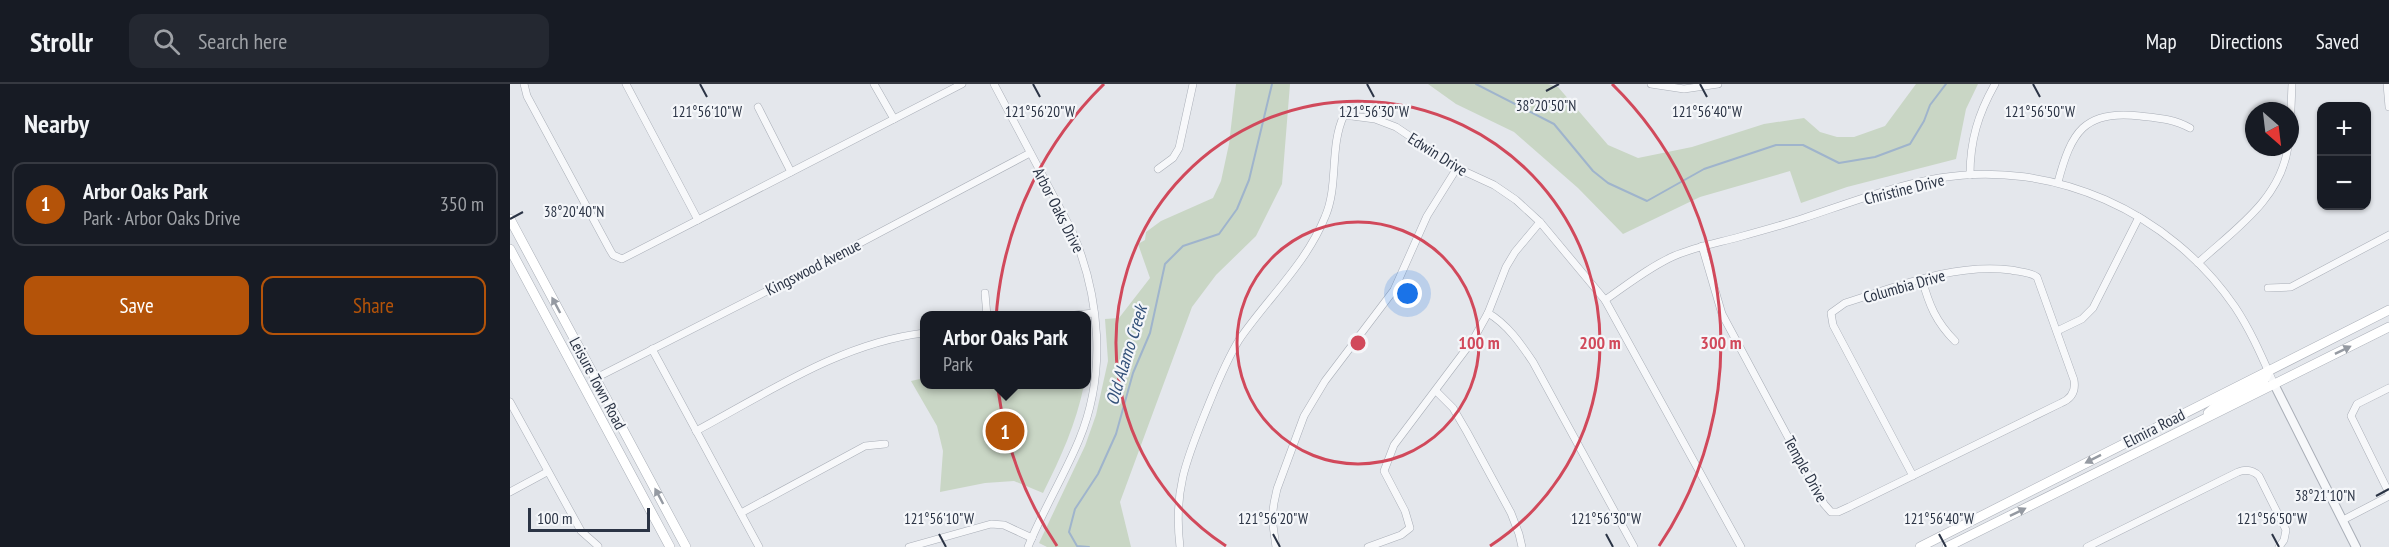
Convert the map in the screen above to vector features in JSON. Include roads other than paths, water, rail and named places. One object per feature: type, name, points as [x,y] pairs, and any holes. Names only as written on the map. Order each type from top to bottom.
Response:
[{"type":"main road","name":"Leisure Town Road","points":[[510,219],[686,547]]},
{"type":"main road","name":"Leisure Town Road","points":[[510,249],[669,546]]},
{"type":"main road","points":[[543,309],[579,366],[596,378]]},
{"type":"main road","name":"Elmira Road","points":[[1920,547],[2389,310]]},
{"type":"main road","name":"Elmira Road","points":[[1947,547],[2389,327]]},
{"type":"main road","points":[[2274,384],[2280,372],[2317,352],[2345,332]]},
{"type":"main road","points":[[2194,424],[2217,405],[2264,381],[2268,371]]},
{"type":"street","points":[[524,84],[527,96],[610,250],[618,257],[627,258],[962,84]]},
{"type":"street","points":[[626,84],[698,220]]},
{"type":"street","points":[[874,84],[894,119]]},
{"type":"street","name":"Arbor Oaks Drive","points":[[994,84],[1082,254],[1092,295],[1097,345],[1095,384],[1088,416],[1079,440],[1028,547]]},
{"type":"street","points":[[1158,168],[1173,158],[1179,148],[1193,84]]},
{"type":"street","points":[[1651,84],[1684,89],[1718,84]]},
{"type":"street","points":[[1970,175],[1970,154],[1975,126],[1995,84]]},
{"type":"street","points":[[2291,102],[2292,84]]},
{"type":"street","points":[[2387,84],[2389,107]]},
{"type":"street","points":[[758,107],[791,172]]},
{"type":"street","points":[[2058,183],[2070,143],[2084,127],[2101,117],[2123,114],[2175,120],[2190,128]]},
{"type":"street","name":"Edwin Drive","points":[[1180,547],[1178,505],[1184,466],[1224,365],[1240,340],[1311,246],[1326,216],[1333,183],[1336,138],[1344,115],[1375,118],[1396,127],[1457,168],[1494,185],[1516,200],[1540,222],[1605,300],[1741,547]]},
{"type":"street","name":"Kingswood Avenue","points":[[596,378],[826,261],[1030,153]]},
{"type":"street","points":[[2198,263],[2257,209],[2277,183],[2287,156]]},
{"type":"street","points":[[1276,547],[1272,518],[1274,502],[1304,416],[1324,381],[1394,290],[1427,216],[1457,168]]},
{"type":"street","name":"Christine Drive","points":[[1605,300],[1664,261],[1702,246],[1766,230],[1911,184],[1970,175],[1996,174],[2037,177],[2090,192],[2139,217],[2167,236],[2198,263],[2234,305],[2356,547]]},
{"type":"street","points":[[2057,331],[2082,319],[2093,308],[2139,217]]},
{"type":"street","points":[[1368,547],[1401,535],[1410,528],[1405,511],[1384,471],[1394,445],[1461,357],[1488,313],[1506,267],[1515,252],[1540,222]]},
{"type":"street","points":[[2268,288],[2291,287],[2389,235]]},
{"type":"street","name":"Temple Drive","points":[[1702,246],[1722,314],[1824,504],[1831,512],[1838,512],[1913,476],[2065,401],[2073,394]]},
{"type":"street","name":"Columbia Drive","points":[[1913,476],[1833,325],[1831,313],[1845,303],[1922,279],[1970,269],[2030,273],[2041,283],[2074,380],[2073,394]]},
{"type":"street","points":[[1922,279],[1935,317],[1955,341]]},
{"type":"street","points":[[985,293],[987,311]]},
{"type":"street","points":[[1488,313],[1497,318],[1513,335],[1533,362],[1634,547]]},
{"type":"street","points":[[696,431],[837,356],[880,341],[920,334]]},
{"type":"street","points":[[652,349],[759,547]]},
{"type":"street","points":[[2343,520],[2389,495],[2351,416],[2357,404],[2389,388]]},
{"type":"street","points":[[1436,391],[1453,408],[1467,432],[1511,513],[1520,534],[1522,547]]},
{"type":"street","points":[[510,402],[581,531],[598,546]]},
{"type":"street","points":[[741,513],[865,446],[885,444]]},
{"type":"street","points":[[2088,547],[2246,470],[2259,476],[2285,528],[2285,538],[2279,547]]},
{"type":"street","points":[[510,492],[548,472]]},
{"type":"street","points":[[909,547],[991,525],[1004,525],[1032,538]]},
{"type":"waterway","name":"Old Alamo Creek","points":[[1089,547],[1077,546],[1069,532],[1075,509],[1098,474],[1116,434],[1133,373],[1150,333],[1165,264],[1183,246],[1219,234],[1237,209],[1249,180],[1272,84]]},
{"type":"waterway","name":"Old Alamo Creek","points":[[1476,84],[1554,124],[1593,171],[1608,183],[1647,201],[1704,169],[1776,145],[1803,145],[1839,163],[1875,157],[1910,144],[1924,121],[1930,105],[1946,84]]},
{"type":"place","name":"Arbor Oaks Park","points":[[1005,431]]}]
